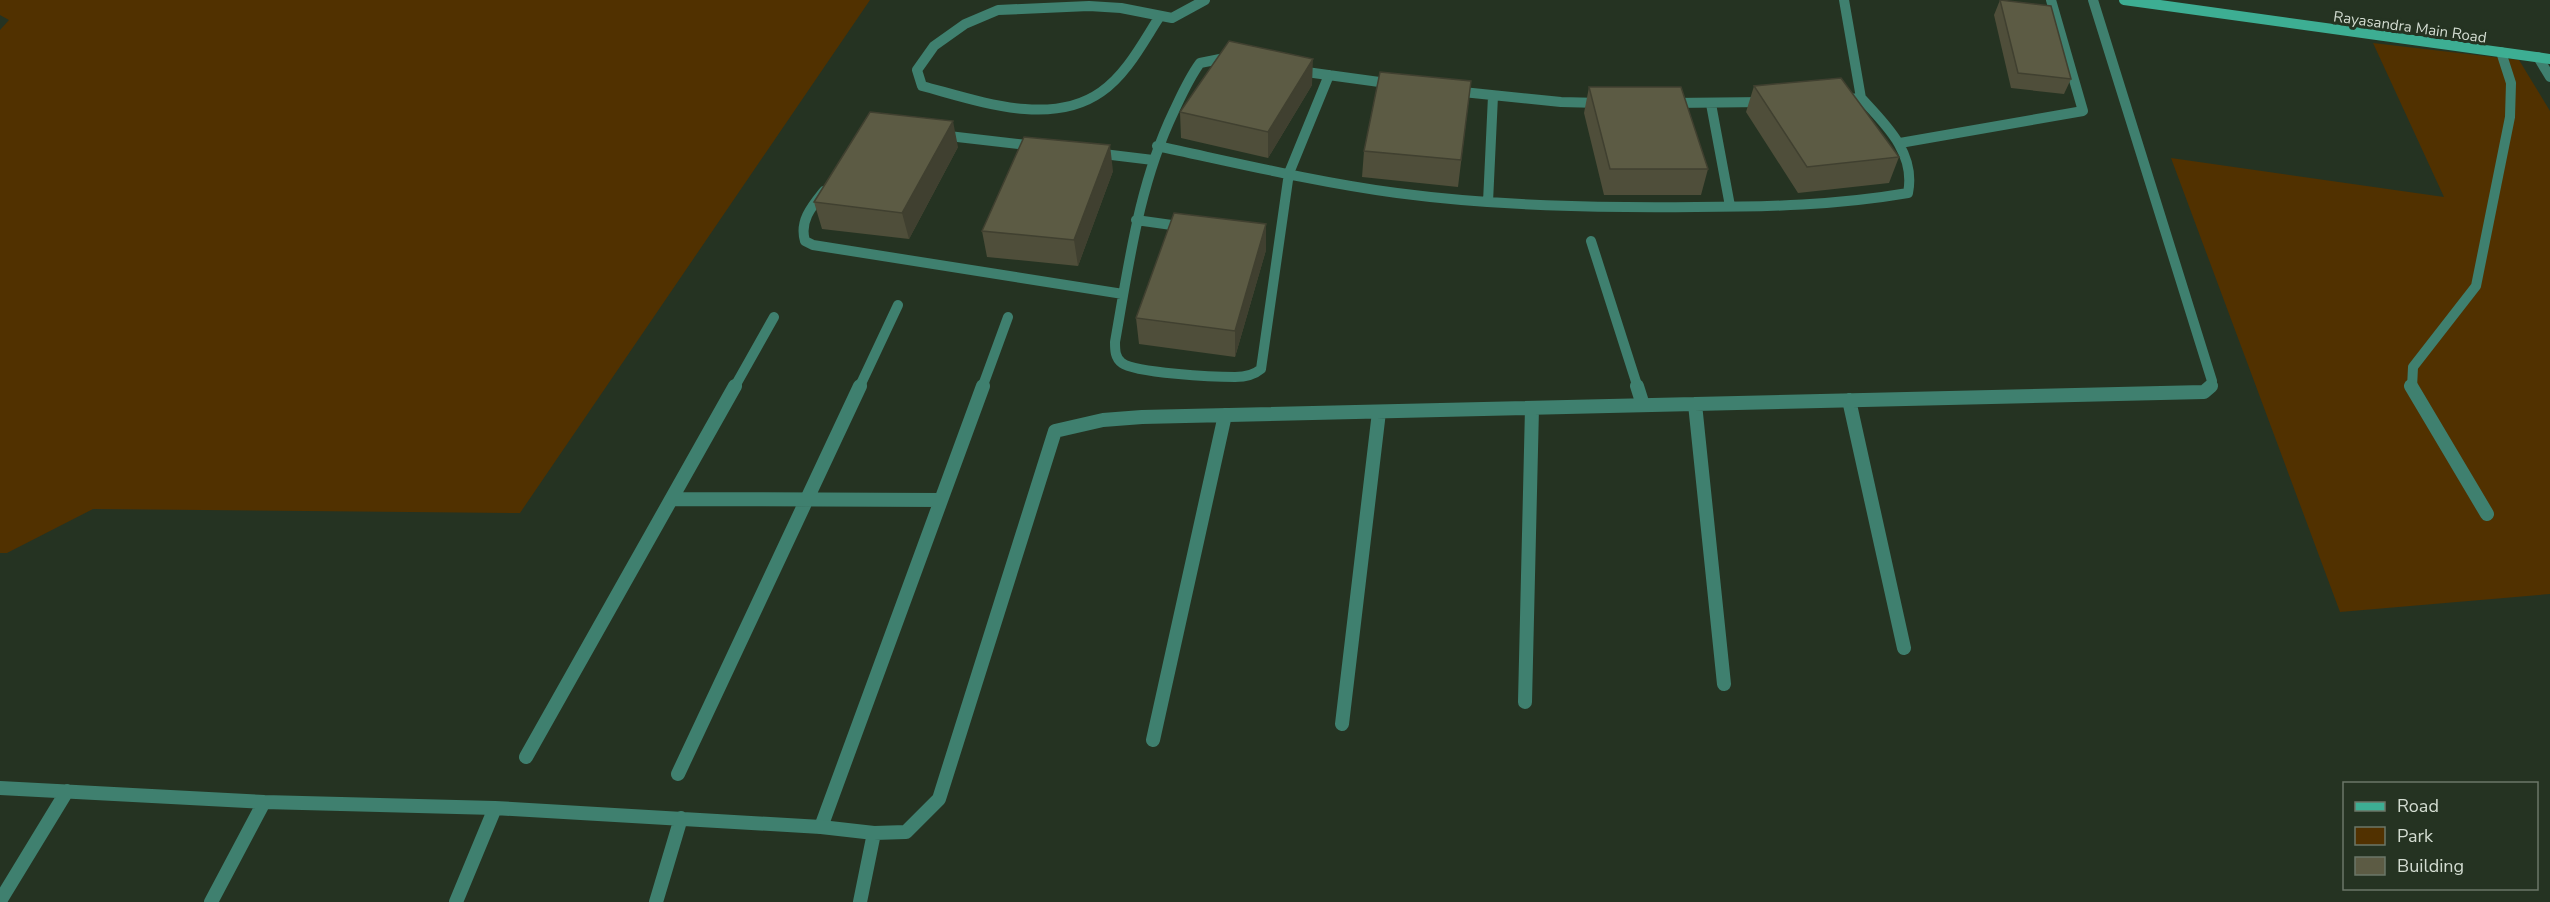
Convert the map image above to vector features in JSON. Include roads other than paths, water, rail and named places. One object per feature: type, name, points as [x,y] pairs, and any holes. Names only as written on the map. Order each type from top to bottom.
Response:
[{"type":"street","points":[[1160,16],[1133,57],[1101,92],[1080,103],[1037,110],[922,86],[918,77],[917,70],[934,46],[965,24],[998,10],[1089,6],[1121,8],[1172,18],[1205,0]]},
{"type":"street","points":[[1157,146],[1394,193],[1488,202],[1572,207],[1730,206],[1849,201],[1908,193],[1910,172],[1900,143],[1861,98],[1844,0]]},
{"type":"street","points":[[1900,143],[2082,111],[2051,0]]},
{"type":"street","points":[[0,788],[264,802],[495,808],[821,826],[874,833],[906,832],[939,800],[1055,430],[1103,420],[1225,415],[2204,392],[2211,388],[2212,381],[2093,0]]},
{"type":"street","name":"Rayasandra Main Road","points":[[2124,0],[2550,59]]},
{"type":"street","points":[[2487,514],[2411,386],[2413,367],[2476,286],[2510,117],[2511,83],[2501,52]]},
{"type":"street","points":[[2538,57],[2550,77]]},
{"type":"street","points":[[1242,63],[1220,59],[1200,63],[1191,75],[1157,146],[1136,220],[1114,352],[1119,362],[1125,366],[1135,369],[1235,377],[1255,374],[1261,369],[1274,239],[1289,173],[1329,75]]},
{"type":"street","points":[[1286,69],[1400,84]]},
{"type":"street","points":[[1447,91],[1561,102],[1607,103]]},
{"type":"street","points":[[1488,202],[1493,96]]},
{"type":"street","points":[[1826,99],[1861,98]]},
{"type":"street","points":[[1665,103],[1780,101]]},
{"type":"street","points":[[1711,104],[1730,206]]},
{"type":"street","points":[[924,133],[1050,148]]},
{"type":"street","points":[[1085,152],[1153,160]]},
{"type":"street","points":[[833,178],[803,223],[801,233],[805,241],[813,245],[1123,294]]},
{"type":"street","points":[[1136,220],[1202,229]]},
{"type":"street","points":[[1591,241],[1643,405]]},
{"type":"street","points":[[678,774],[898,305]]},
{"type":"street","points":[[526,757],[674,499],[774,317]]},
{"type":"street","points":[[821,826],[1008,317]]},
{"type":"street","points":[[1849,400],[1904,648]]},
{"type":"street","points":[[1695,404],[1724,684]]},
{"type":"street","points":[[1525,702],[1532,408]]},
{"type":"street","points":[[1342,724],[1379,412]]},
{"type":"street","points":[[1153,740],[1225,415]]},
{"type":"street","points":[[674,499],[941,500]]},
{"type":"street","points":[[0,901],[67,791]]},
{"type":"street","points":[[211,902],[264,802]]},
{"type":"street","points":[[456,902],[495,808]]},
{"type":"street","points":[[656,902],[681,818]]},
{"type":"street","points":[[860,902],[874,833]]}]
